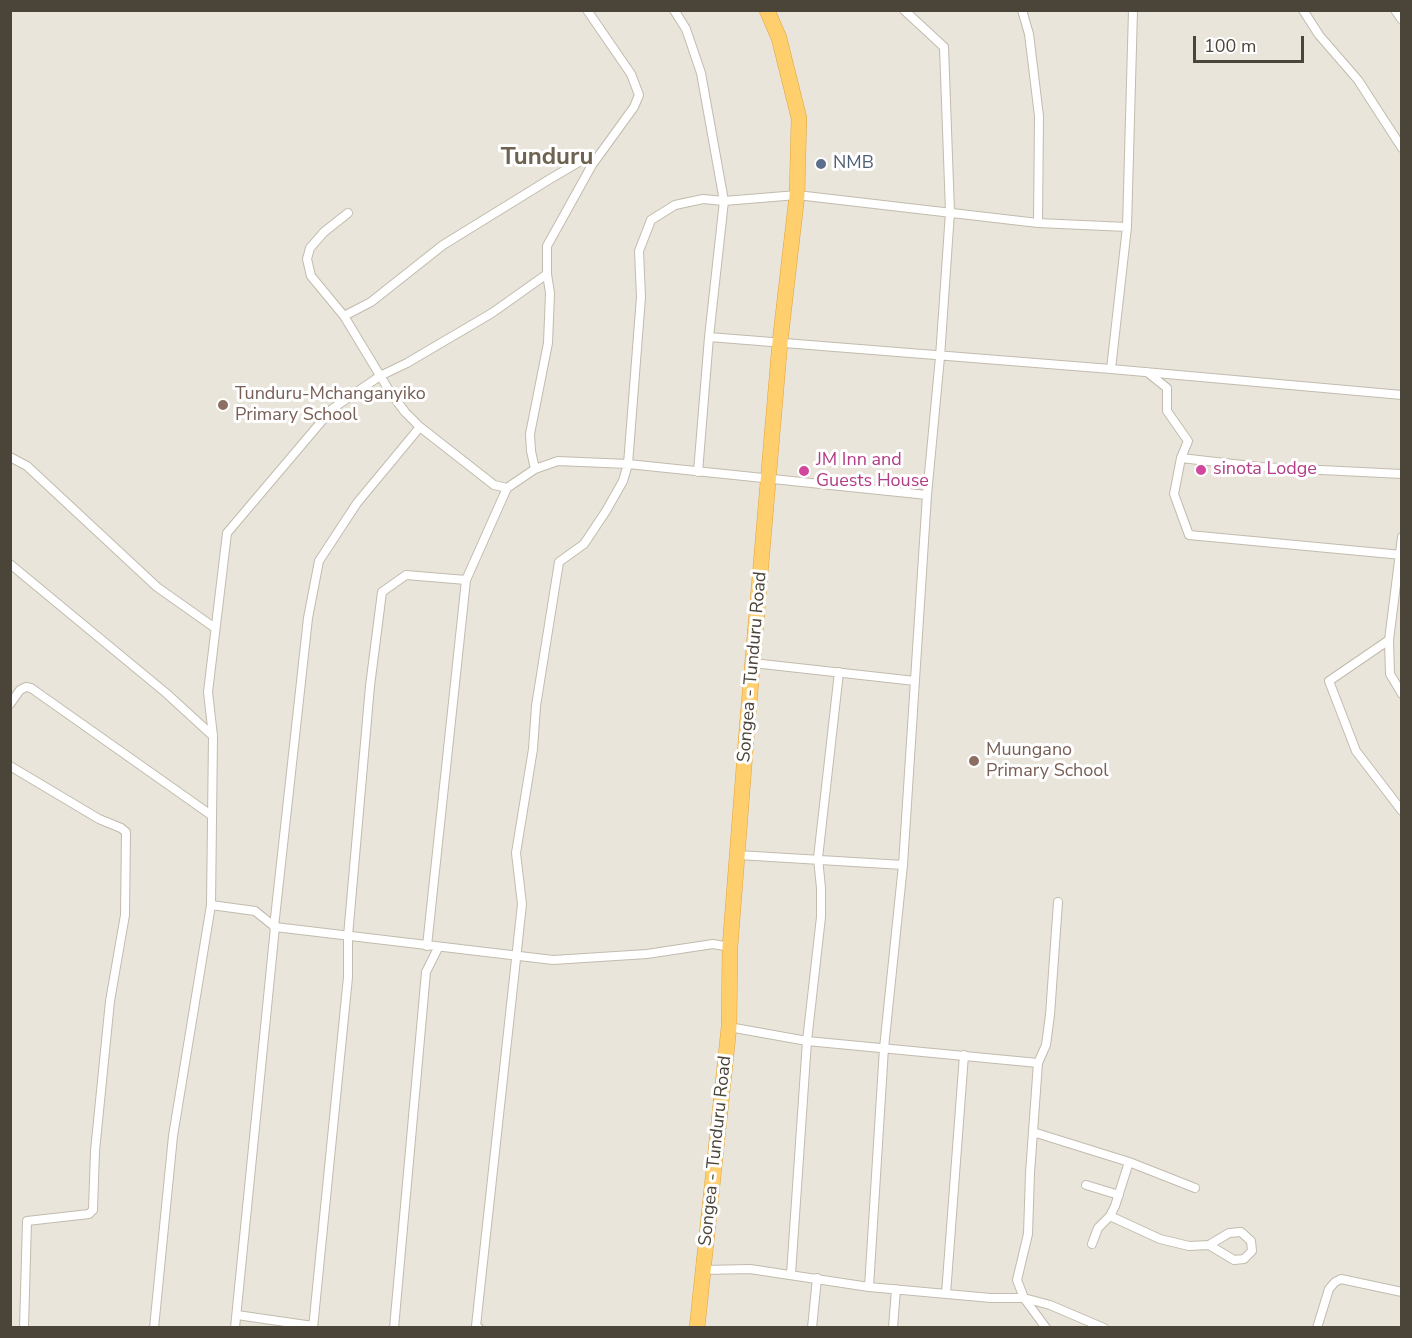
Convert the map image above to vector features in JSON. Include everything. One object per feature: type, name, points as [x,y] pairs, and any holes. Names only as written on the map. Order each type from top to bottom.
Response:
[{"type":"highway","name":"Songea - Tunduru Road","points":[[697,1328],[729,1027],[729,947],[780,342],[797,195],[799,118],[779,39],[767,10]]},
{"type":"street","points":[[535,469],[530,434],[548,343],[550,293],[547,246],[592,165],[634,107],[639,95],[630,74],[587,10]]},
{"type":"street","points":[[675,10],[686,29],[701,73],[724,201],[709,337],[698,472]]},
{"type":"street","points":[[868,1287],[884,1048],[903,865],[927,495],[950,212],[944,47],[904,10]]},
{"type":"street","points":[[1022,10],[1029,34],[1039,116],[1038,223]]},
{"type":"street","points":[[1111,369],[1127,227],[1133,10]]},
{"type":"street","points":[[1303,10],[1319,35],[1358,80],[1401,148]]},
{"type":"street","points":[[1395,10],[1401,20]]},
{"type":"street","points":[[344,316],[371,302],[443,245],[558,174],[584,159],[592,165]]},
{"type":"street","points":[[479,1328],[476,1326],[522,904],[516,853],[533,749],[536,706],[559,562],[584,544],[623,481],[628,464],[641,297],[639,251],[651,220],[675,205],[703,199],[724,201],[797,195],[1038,223],[1127,227]]},
{"type":"street","points":[[348,213],[324,232],[310,248],[307,259],[311,276],[344,316],[405,412],[482,477],[494,485],[507,489]]},
{"type":"street","points":[[154,1328],[172,1136],[211,905],[213,736],[208,692],[227,533],[332,409],[381,376],[492,313],[547,274]]},
{"type":"street","points":[[709,337],[1401,395]]},
{"type":"street","points":[[1147,372],[1167,388],[1167,411],[1188,441],[1181,458],[1174,494],[1189,535],[1400,555]]},
{"type":"street","points":[[235,1328],[274,927],[308,618],[319,561],[357,503],[420,427]]},
{"type":"street","points":[[10,457],[27,466],[157,587],[215,628]]},
{"type":"street","points":[[1181,458],[1260,467],[1401,474]]},
{"type":"street","points":[[427,946],[466,580],[507,489],[535,469],[558,461],[628,464],[927,495]]},
{"type":"street","points":[[1401,537],[1389,640],[1390,674],[1401,694]]},
{"type":"street","points":[[10,564],[166,693],[213,736]]},
{"type":"street","points":[[237,1315],[313,1327],[348,976],[348,936],[370,686],[381,592],[405,575],[466,580]]},
{"type":"street","points":[[1389,640],[1329,681],[1356,751],[1401,811]]},
{"type":"street","points":[[753,663],[915,681]]},
{"type":"street","points":[[791,1274],[807,1041],[821,917],[818,858],[839,672]]},
{"type":"street","points":[[10,704],[20,690],[26,687],[31,688],[211,815]]},
{"type":"street","points":[[10,766],[99,819],[126,832],[125,915],[110,1001],[95,1151],[93,1210],[89,1214],[27,1221],[24,1328]]},
{"type":"street","points":[[738,855],[818,858],[903,865]]},
{"type":"street","points":[[1046,1328],[1024,1298],[1017,1280],[1028,1234],[1038,1063],[1046,1045],[1050,1015],[1058,902]]},
{"type":"street","points":[[211,905],[255,911],[274,927],[553,960],[647,954],[713,944],[729,947]]},
{"type":"street","points":[[394,1328],[426,972],[438,948]]},
{"type":"street","points":[[729,1027],[807,1041],[1038,1063]]},
{"type":"street","points":[[946,1294],[964,1055]]},
{"type":"street","points":[[1033,1132],[1129,1162],[1195,1188]]},
{"type":"street","points":[[1092,1244],[1098,1228],[1110,1216],[1129,1162]]},
{"type":"street","points":[[1086,1185],[1119,1195]]},
{"type":"street","points":[[1110,1216],[1160,1239],[1189,1246],[1209,1245],[1229,1233],[1241,1232],[1251,1241],[1252,1251],[1244,1259],[1234,1260],[1209,1245]]},
{"type":"street","points":[[702,1270],[750,1269],[868,1287],[991,1298],[1024,1298],[1050,1305],[1104,1328]]},
{"type":"street","points":[[812,1328],[817,1278]]},
{"type":"street","points":[[1317,1328],[1329,1289],[1341,1279],[1401,1292]]},
{"type":"street","points":[[893,1328],[896,1289]]},
{"type":"shaded area","points":[[11,11],[1401,11],[1401,1327],[11,1327]]},
{"type":"place","name":"NMB","points":[[821,164]]},
{"type":"place","name":"Tunduru-Mchanganyiko Primary School","points":[[223,405]]},
{"type":"place","name":"sinota Lodge","points":[[1201,470]]},
{"type":"place","name":"JM Inn and Guests House","points":[[804,471]]},
{"type":"place","name":"Muungano Primary School","points":[[974,761]]},
{"type":"district","name":"Tunduru","points":[[547,158]]}]
